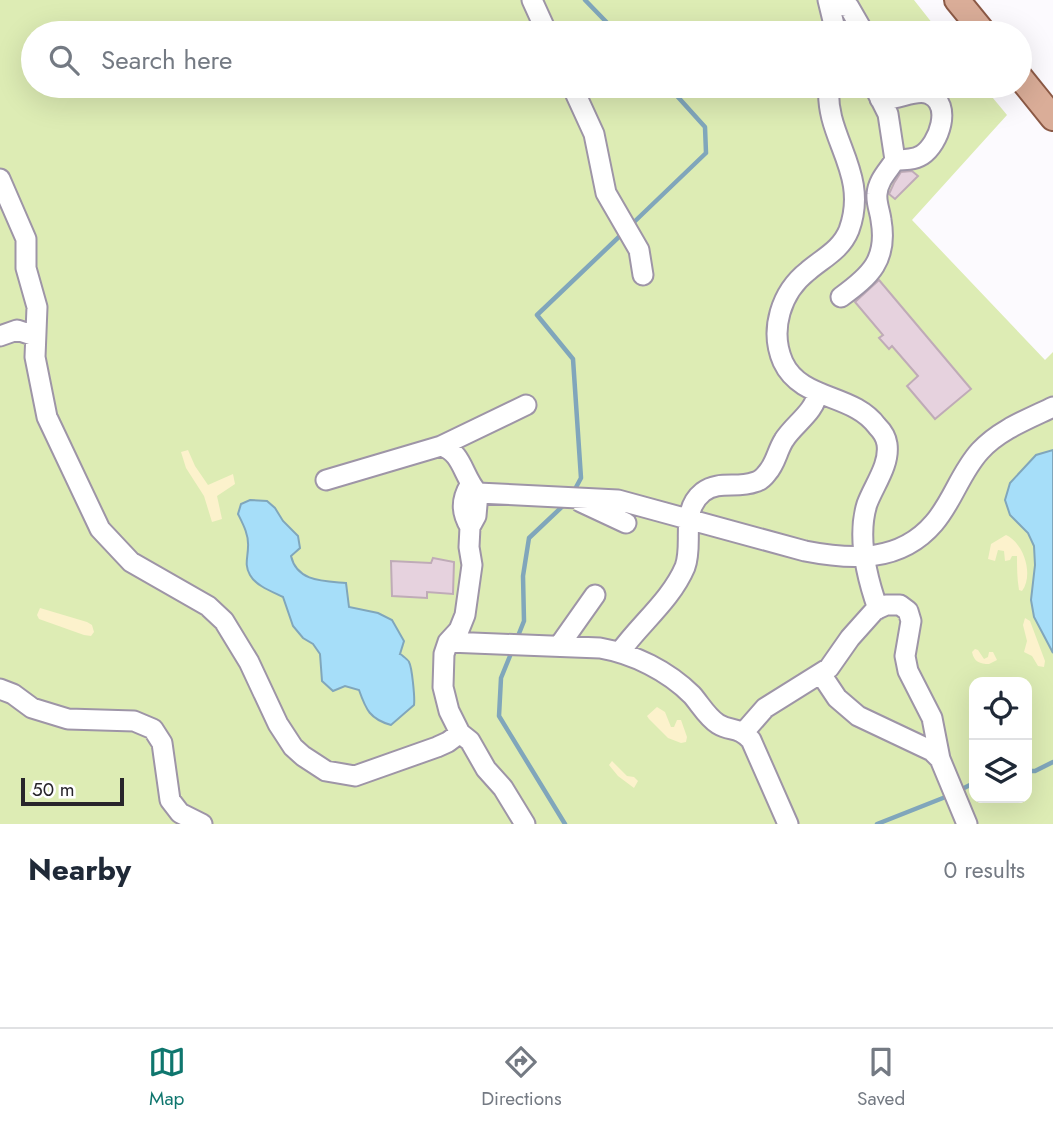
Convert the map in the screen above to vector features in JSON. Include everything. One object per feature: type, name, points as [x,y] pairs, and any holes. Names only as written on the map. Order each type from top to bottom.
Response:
[{"type":"main road","points":[[957,0],[974,21]]},
{"type":"main road","points":[[1032,92],[1053,118]]},
{"type":"lane","points":[[532,0],[542,21]]},
{"type":"lane","points":[[833,21],[829,1],[849,7],[857,21]]},
{"type":"lane","points":[[578,98],[594,134],[606,193],[639,250],[643,275]]},
{"type":"lane","points":[[828,98],[831,116],[853,177],[853,213],[848,231],[838,248],[806,273],[796,285],[781,309],[776,331],[779,353],[787,370],[817,393],[845,402],[868,414],[886,439],[886,460],[865,514],[866,557],[871,589],[878,609]]},
{"type":"lane","points":[[880,98],[888,114],[895,160]]},
{"type":"lane","points":[[841,297],[868,277],[882,247],[883,232],[877,192],[881,179],[895,160],[920,156],[928,150],[941,125],[941,108],[934,98]]},
{"type":"lane","points":[[0,179],[24,233],[26,268],[37,302],[36,365],[42,382],[47,417],[100,529],[131,562],[208,606],[224,621],[249,662],[278,724],[298,751],[327,771],[355,776],[437,747],[460,733]]},
{"type":"lane","points":[[0,336],[18,330],[35,335]]},
{"type":"lane","points":[[620,652],[672,590],[685,566],[689,519],[697,499],[709,489],[724,484],[751,484],[765,476],[785,437],[814,403],[817,393]]},
{"type":"lane","points":[[326,480],[441,446],[526,405]]},
{"type":"lane","points":[[525,824],[503,788],[486,769],[470,741],[460,733],[449,711],[443,687],[442,665],[448,642],[460,631],[465,615],[472,565],[470,527],[464,516],[463,498],[474,489],[618,500],[805,551],[835,557],[866,557],[899,550],[915,541],[934,523],[964,469],[982,449],[998,436],[1053,407]]},
{"type":"lane","points":[[441,446],[450,448],[461,462],[474,489]]},
{"type":"lane","points":[[570,497],[626,523]]},
{"type":"lane","points":[[559,646],[595,595]]},
{"type":"lane","points":[[744,732],[765,708],[821,674],[834,662],[868,616],[886,605],[900,605],[910,616],[906,664],[932,718],[940,759],[968,823]]},
{"type":"lane","points":[[448,642],[600,648],[620,652],[664,673],[691,695],[720,725],[744,732],[751,740],[788,824]]},
{"type":"lane","points":[[821,674],[837,698],[858,716],[894,736],[932,751],[940,759]]},
{"type":"lane","points":[[0,689],[13,694],[32,708],[68,719],[127,720],[148,726],[157,733],[162,743],[168,793],[173,806],[180,813],[202,824]]},
{"type":"green space","points":[[0,0],[914,0],[931,21],[21,21],[21,98],[993,98],[1007,115],[912,220],[1045,360],[1053,352],[1053,824],[0,824]]},
{"type":"sand","points":[[188,450],[208,485],[233,474],[235,484],[217,496],[222,519],[212,522],[204,496],[186,468],[181,452]]},
{"type":"sand","points":[[1006,535],[1018,545],[1025,560],[1027,577],[1022,591],[1018,586],[1017,556],[1005,561],[1004,551],[998,550],[995,561],[988,559],[991,544]]},
{"type":"sand","points":[[40,608],[87,622],[92,625],[94,632],[91,636],[84,635],[39,619],[37,615]]},
{"type":"sand","points":[[1025,618],[1030,621],[1045,661],[1044,667],[1038,666],[1032,656],[1024,652],[1027,641],[1023,625]]},
{"type":"sand","points":[[975,649],[984,659],[989,652],[993,652],[997,660],[989,664],[978,662],[972,652]]},
{"type":"sand","points":[[657,707],[665,712],[671,727],[674,727],[677,720],[681,720],[686,742],[668,738],[649,719],[647,716]]},
{"type":"sand","points":[[612,761],[627,776],[638,781],[634,788],[609,765]]},
{"type":"water","points":[[1053,450],[1053,653],[1034,617],[1031,600],[1034,546],[1028,533],[1010,515],[1005,500],[1010,483],[1036,455]]},
{"type":"water","points":[[250,500],[267,501],[298,536],[300,548],[291,556],[299,571],[312,579],[346,583],[349,607],[378,613],[392,620],[404,641],[400,654],[410,665],[414,705],[391,725],[378,720],[370,713],[359,690],[345,686],[333,691],[322,681],[320,654],[293,626],[283,597],[260,585],[250,575],[247,564],[248,538],[238,514],[241,504]]},
{"type":"building","points":[[912,171],[918,176],[895,199],[889,194],[894,183],[901,172]]},
{"type":"building","points":[[879,280],[971,389],[935,419],[907,386],[918,376],[892,346],[889,349],[879,338],[883,335],[855,302]]},
{"type":"building","points":[[433,558],[454,562],[453,594],[427,592],[427,598],[392,596],[391,561],[431,563]]},
{"type":"waterway","points":[[585,0],[605,21]]},
{"type":"waterway","points":[[632,224],[706,153],[705,127],[679,98]]},
{"type":"waterway","points":[[574,491],[581,478],[573,359],[537,315],[623,233]]},
{"type":"waterway","points":[[516,641],[524,621],[523,576],[529,538],[566,503]]},
{"type":"waterway","points":[[512,651],[501,678],[499,716],[565,824]]},
{"type":"waterway","points":[[1032,771],[1053,762]]},
{"type":"waterway","points":[[960,790],[969,786]]},
{"type":"waterway","points":[[877,824],[948,796]]}]
